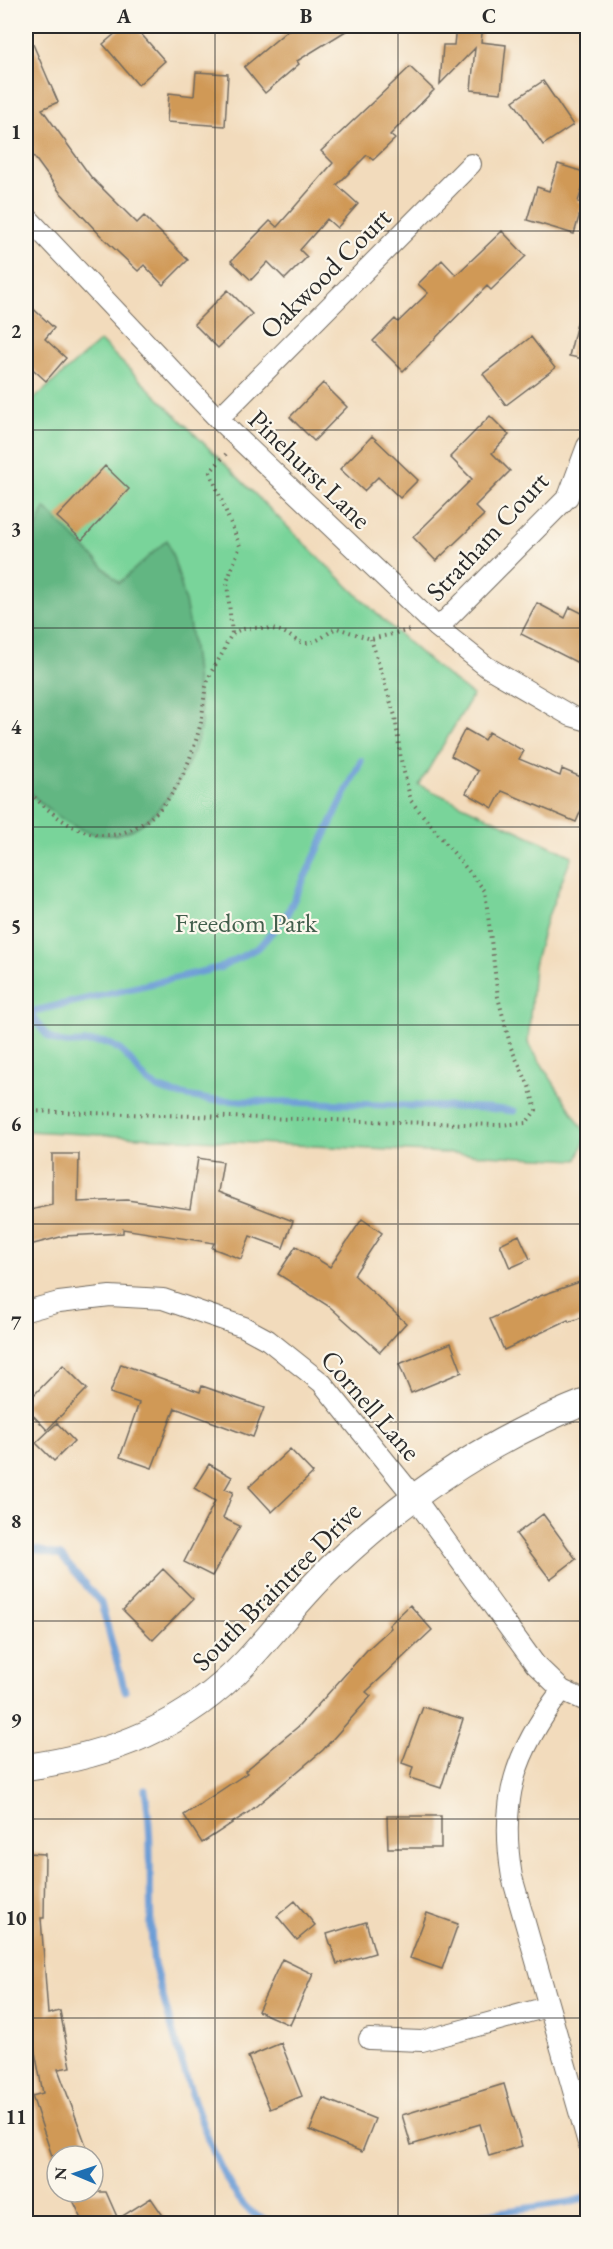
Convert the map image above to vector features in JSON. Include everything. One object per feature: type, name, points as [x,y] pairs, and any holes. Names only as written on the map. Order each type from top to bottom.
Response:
[{"type":"street","name":"Oakwood Court","points":[[218,419],[471,164]]},
{"type":"street","name":"Pinehurst Lane","points":[[26,216],[218,419],[438,628],[487,667],[571,716],[588,721]]},
{"type":"street","name":"Stratham Court","points":[[438,628],[568,496],[587,446]]},
{"type":"street","name":"Cornell Lane","points":[[26,1311],[59,1302],[111,1296],[163,1299],[244,1327],[268,1340],[322,1383],[414,1497],[535,1664],[562,1690],[588,1702]]},
{"type":"street","name":"South Braintree Drive","points":[[26,1767],[114,1749],[175,1720],[199,1704],[245,1663],[335,1564],[414,1497],[512,1434],[588,1401]]},
{"type":"street","points":[[562,1690],[537,1723],[527,1742],[512,1786],[507,1810],[506,1833],[512,1877],[547,2007],[588,2143]]},
{"type":"street","points":[[369,2039],[422,2041],[547,2007]]},
{"type":"path","points":[[226,454],[210,472],[240,546],[227,582],[232,634]]},
{"type":"path","points":[[26,789],[52,815],[73,828],[98,834],[123,834],[147,823],[164,804],[186,771],[201,722],[208,679],[232,634],[240,629],[276,630],[306,643],[320,640],[337,628],[371,639],[410,630]]},
{"type":"path","points":[[26,1111],[498,1125],[526,1123],[536,1110],[529,1086],[511,1048],[498,997],[485,891],[411,801],[401,760],[395,716],[371,639]]},
{"type":"green space","name":"Freedom Park","points":[[100,341],[375,612],[413,647],[473,695],[419,785],[572,856],[546,921],[534,965],[528,1043],[587,1135],[577,1160],[26,1131],[26,406]]},
{"type":"green space","points":[[45,508],[119,583],[167,540],[183,594],[201,713],[197,740],[178,782],[156,812],[138,827],[120,834],[102,835],[83,830],[64,821],[26,789],[26,547],[29,546]]},
{"type":"building","points":[[124,26],[134,26],[165,61],[138,85],[103,44]]},
{"type":"building","points":[[293,26],[354,26],[297,61],[299,64],[265,93],[244,67]]},
{"type":"building","points":[[456,26],[483,26],[481,42],[506,45],[501,93],[471,90],[475,48],[440,84],[443,45],[454,45]]},
{"type":"building","points":[[26,28],[58,102],[42,109],[91,177],[137,223],[144,216],[188,260],[163,285],[144,265],[138,271],[102,237],[59,191],[26,146]]},
{"type":"building","points":[[410,67],[434,90],[390,135],[395,139],[373,160],[367,155],[337,185],[358,204],[337,228],[327,219],[300,250],[307,257],[285,279],[268,262],[251,280],[231,261],[270,221],[277,227],[333,163],[321,151]]},
{"type":"building","points":[[196,72],[228,74],[225,126],[167,122],[169,93],[194,96]]},
{"type":"building","points":[[543,81],[573,125],[543,145],[513,101]]},
{"type":"building","points":[[558,164],[587,173],[578,202],[583,203],[574,234],[527,220],[537,187],[549,191]]},
{"type":"building","points":[[502,231],[526,256],[491,290],[487,286],[403,371],[373,341],[395,319],[398,322],[428,293],[418,284],[442,260],[456,275]]},
{"type":"building","points":[[228,290],[252,314],[218,348],[194,324]]},
{"type":"building","points":[[26,302],[54,328],[45,339],[66,358],[46,381],[26,363]]},
{"type":"building","points":[[581,307],[588,308],[588,360],[569,356]]},
{"type":"building","points":[[531,337],[555,368],[506,405],[483,374]]},
{"type":"building","points":[[323,383],[347,407],[314,441],[290,417]]},
{"type":"building","points":[[490,416],[509,435],[492,453],[510,471],[475,506],[484,515],[436,561],[413,537],[472,479],[450,457]]},
{"type":"building","points":[[372,436],[418,480],[400,498],[378,477],[364,491],[340,469]]},
{"type":"building","points":[[105,466],[129,489],[82,540],[57,517]]},
{"type":"building","points":[[537,603],[565,618],[570,607],[588,616],[588,668],[521,634]]},
{"type":"building","points":[[465,729],[484,740],[489,732],[524,751],[519,759],[560,776],[562,769],[588,780],[588,794],[576,822],[502,791],[493,808],[466,793],[478,771],[451,756]]},
{"type":"building","points":[[52,1154],[79,1154],[78,1202],[127,1200],[190,1209],[198,1158],[223,1162],[218,1192],[293,1221],[283,1248],[250,1236],[241,1259],[212,1248],[214,1243],[123,1229],[123,1233],[64,1236],[26,1246],[26,1211],[52,1205]]},
{"type":"building","points":[[362,1219],[382,1233],[354,1275],[406,1323],[380,1352],[330,1307],[278,1274],[296,1246],[330,1267]]},
{"type":"building","points":[[519,1235],[530,1259],[510,1268],[500,1244]]},
{"type":"building","points":[[588,1279],[588,1315],[569,1322],[568,1320],[504,1350],[490,1319],[540,1296]]},
{"type":"building","points":[[451,1343],[462,1372],[411,1393],[399,1364]]},
{"type":"building","points":[[121,1364],[200,1392],[202,1386],[264,1408],[253,1437],[175,1408],[152,1468],[120,1457],[139,1403],[110,1393]]},
{"type":"building","points":[[63,1365],[87,1389],[47,1430],[26,1408],[26,1403]]},
{"type":"building","points":[[57,1423],[74,1441],[54,1461],[36,1443]]},
{"type":"building","points":[[290,1449],[313,1473],[272,1512],[249,1487]]},
{"type":"building","points":[[209,1464],[232,1477],[225,1489],[233,1492],[223,1518],[240,1526],[212,1576],[184,1562],[215,1501],[194,1488]]},
{"type":"building","points":[[543,1514],[576,1559],[550,1579],[516,1534]]},
{"type":"building","points":[[163,1569],[193,1599],[153,1640],[123,1610]]},
{"type":"building","points":[[410,1605],[432,1630],[366,1692],[371,1696],[323,1750],[249,1812],[202,1843],[184,1815],[247,1773],[245,1771],[300,1725],[367,1650],[391,1628],[389,1625]]},
{"type":"building","points":[[423,1707],[463,1719],[441,1788],[410,1778],[413,1767],[402,1763]]},
{"type":"building","points":[[387,1816],[441,1816],[441,1848],[388,1848]]},
{"type":"building","points":[[26,1853],[45,1854],[44,1918],[41,1918],[48,2014],[60,2011],[71,2067],[58,2069],[86,2144],[48,2144],[32,2096],[43,2093],[34,2047],[26,2049]]},
{"type":"building","points":[[295,1901],[315,1925],[297,1940],[277,1916]]},
{"type":"building","points":[[427,1913],[458,1924],[442,1969],[410,1958]]},
{"type":"building","points":[[366,1922],[375,1953],[337,1964],[327,1934]]},
{"type":"building","points":[[282,1959],[313,1974],[290,2025],[258,2011]]},
{"type":"building","points":[[281,2043],[302,2096],[270,2109],[248,2057]]},
{"type":"building","points":[[504,2084],[522,2146],[489,2156],[480,2124],[411,2145],[402,2115]]},
{"type":"building","points":[[323,2098],[375,2119],[362,2152],[310,2130]]},
{"type":"building","points":[[106,2192],[118,2219],[151,2198],[168,2223],[84,2223],[75,2204],[105,2204]]},
{"type":"waterway","points":[[26,1013],[222,967],[259,947],[286,916],[361,761]]},
{"type":"waterway","points":[[29,1012],[46,1034],[56,1041],[96,1042],[112,1045],[123,1053],[147,1081],[160,1089],[185,1096],[209,1100],[487,1108],[514,1111]]},
{"type":"waterway","points":[[26,1552],[33,1549],[61,1556],[101,1603],[125,1691]]},
{"type":"waterway","points":[[145,1790],[150,1834],[154,1964],[181,2059],[207,2137],[222,2171],[238,2197],[254,2214],[273,2222],[294,2224]]},
{"type":"waterway","points":[[416,2224],[570,2202],[588,2197]]}]
